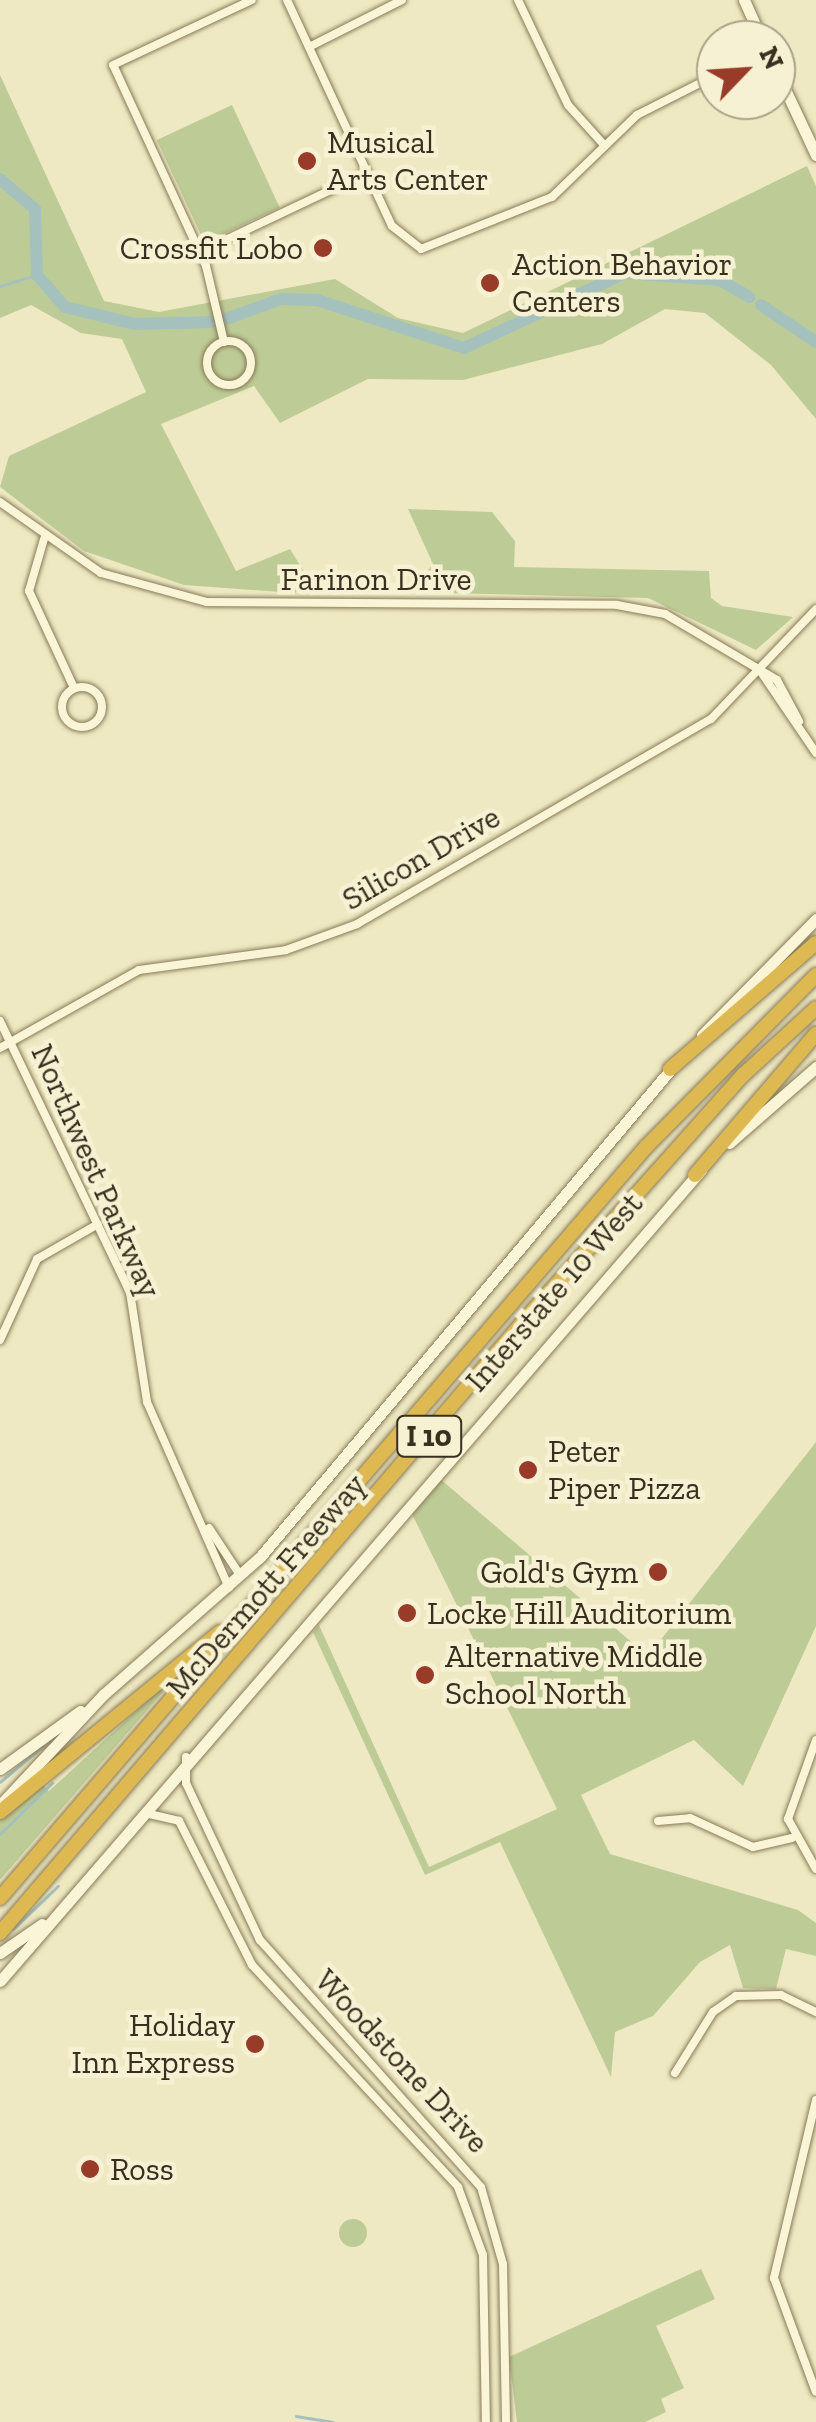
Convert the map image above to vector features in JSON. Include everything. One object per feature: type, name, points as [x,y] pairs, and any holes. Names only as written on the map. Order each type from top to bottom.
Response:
[{"type":"highway","points":[[670,1069],[816,943]]},
{"type":"highway","name":"McDermott Freeway","points":[[0,1898],[656,1136],[816,975]]},
{"type":"highway","name":"McDermott Freeway","points":[[0,1933],[529,1315],[743,1076],[816,1008]]},
{"type":"highway","points":[[695,1175],[816,1034]]},
{"type":"highway","points":[[0,1808],[261,1595]]},
{"type":"main road","points":[[796,112],[816,155]]},
{"type":"main road","name":"Interstate 10 West","points":[[0,1808],[104,1694],[241,1577],[670,1069],[816,919]]},
{"type":"main road","name":"Interstate 10 West","points":[[0,1981],[186,1757],[695,1175],[816,1067]]},
{"type":"main road","points":[[0,1769],[104,1694]]},
{"type":"main road","points":[[0,1952],[54,1916]]},
{"type":"street","points":[[224,342],[208,368],[235,384],[251,358],[224,342],[200,252],[113,65],[252,0]]},
{"type":"street","points":[[287,0],[399,237],[430,250],[552,197],[636,115],[696,86]]},
{"type":"street","points":[[309,47],[402,0]]},
{"type":"street","points":[[518,0],[568,105],[605,146]]},
{"type":"street","points":[[200,252],[366,173]]},
{"type":"street","name":"Farinon Drive","points":[[0,502],[44,540],[101,573],[207,602],[641,608],[710,633],[788,693],[816,753]]},
{"type":"street","points":[[44,540],[29,591],[74,688],[100,698],[90,725],[64,715],[74,688]]},
{"type":"street","name":"Silicon Drive","points":[[0,1048],[139,970],[286,950],[357,924],[688,734],[761,672],[816,609]]},
{"type":"street","name":"Northwest Parkway","points":[[0,1021],[98,1224],[134,1309],[147,1402],[229,1588]]},
{"type":"street","points":[[0,1340],[37,1258],[98,1224]]},
{"type":"street","name":"Northwest Parkway","points":[[198,1512],[241,1577]]},
{"type":"street","points":[[816,1740],[789,1805],[792,1838],[816,1869]]},
{"type":"street","name":"Woodstone Drive","points":[[186,1757],[186,1783],[260,1940],[461,2158],[500,2237],[506,2422]]},
{"type":"street","name":"Woodstone Drive","points":[[136,1817],[164,1812],[179,1821],[252,1965],[450,2176],[480,2241],[486,2422]]},
{"type":"street","points":[[658,1821],[690,1818],[753,1847],[792,1838]]},
{"type":"street","points":[[675,2073],[713,2012],[736,1996],[781,1996],[816,2012]]},
{"type":"street","points":[[816,2100],[774,2278],[816,2392]]},
{"type":"street","points":[[480,2241],[500,2237]]},
{"type":"green space","points":[[0,75],[104,301],[159,312],[335,279],[398,318],[463,333],[807,166],[816,186],[816,419],[771,365],[705,313],[665,309],[602,344],[463,380],[368,379],[280,423],[254,386],[161,424],[236,571],[290,549],[309,580],[295,593],[184,585],[84,551],[0,487],[9,456],[146,392],[122,339],[81,333],[31,305],[0,318]]},
{"type":"green space","points":[[232,105],[280,207],[205,242],[157,140]]},
{"type":"green space","points":[[408,509],[492,512],[515,541],[514,567],[709,571],[711,598],[722,606],[793,617],[756,650],[648,598],[411,592],[433,564]]},
{"type":"green space","points":[[816,1442],[816,1626],[743,1786],[694,1740],[581,1795],[610,1854],[798,1910],[816,1923],[816,1956],[786,1949],[776,1989],[743,1988],[730,1945],[700,1962],[653,2016],[615,2032],[611,2077],[500,1842],[425,1875],[313,1632],[319,1625],[429,1867],[557,1809],[411,1512],[439,1478],[648,1656]]},
{"type":"green space","points":[[167,1683],[0,1880],[0,1818],[41,1783],[49,1791]]},
{"type":"green space","points":[[353,2219],[363,2223],[367,2233],[363,2243],[353,2247],[343,2243],[339,2233],[343,2223]]},
{"type":"green space","points":[[701,2269],[715,2299],[656,2326],[684,2388],[661,2399],[666,2412],[645,2422],[517,2422],[509,2357]]},
{"type":"waterway","points":[[0,179],[35,209],[37,275],[65,307],[135,324],[211,322]]},
{"type":"waterway","points":[[226,319],[281,299],[317,300],[464,348],[625,273],[720,280],[749,297]]},
{"type":"waterway","points":[[0,286],[37,275]]},
{"type":"waterway","points":[[761,305],[816,342]]},
{"type":"waterway","points":[[0,1782],[43,1746]]},
{"type":"waterway","points":[[0,1834],[52,1783]]},
{"type":"waterway","points":[[13,1929],[58,1886]]},
{"type":"waterway","points":[[296,2416],[333,2422]]},
{"type":"place","name":"Musical Arts Center","points":[[307,161]]},
{"type":"place","name":"Crossfit Lobo","points":[[323,248]]},
{"type":"place","name":"Action Behavior Centers","points":[[490,283]]},
{"type":"place","name":"Peter Piper Pizza","points":[[528,1470]]},
{"type":"place","name":"Gold's Gym","points":[[658,1572]]},
{"type":"place","name":"Locke Hill Auditorium","points":[[407,1613]]},
{"type":"place","name":"Alternative Middle School North","points":[[425,1675]]},
{"type":"place","name":"Holiday Inn Express","points":[[255,2044]]},
{"type":"place","name":"Ross","points":[[90,2169]]}]
